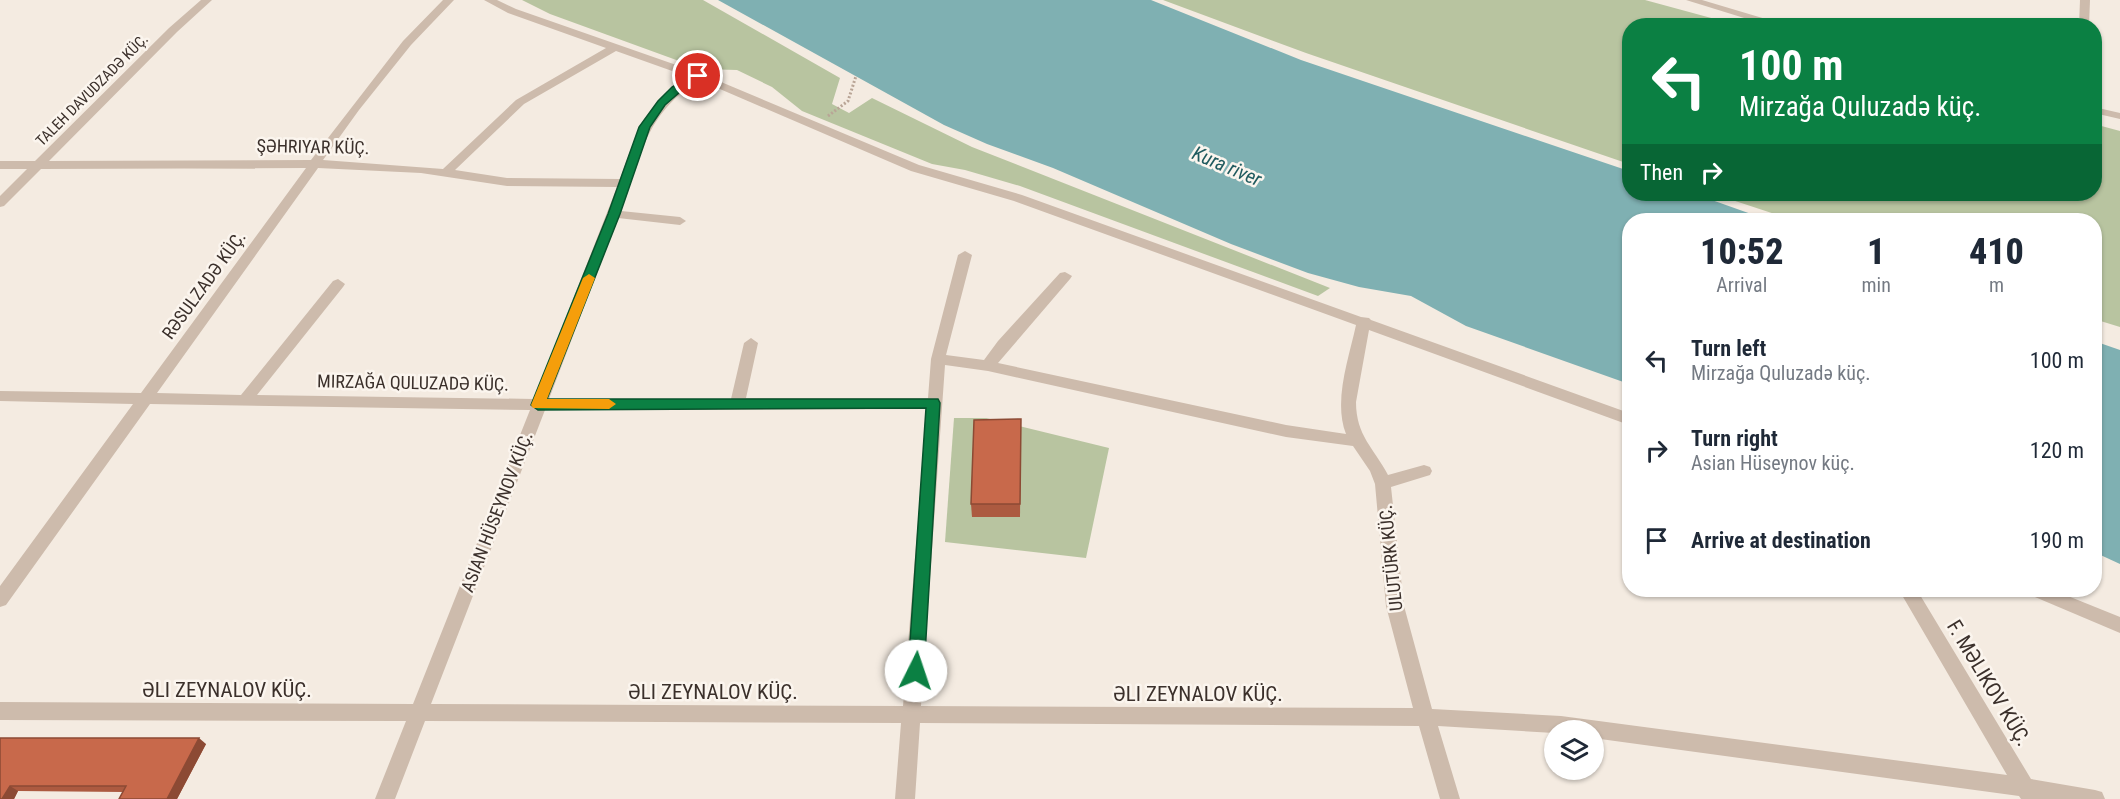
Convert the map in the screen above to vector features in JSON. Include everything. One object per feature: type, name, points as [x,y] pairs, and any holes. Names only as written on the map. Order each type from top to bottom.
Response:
[{"type":"street","name":"TALEH DAVUDZADƏ KÜÇ.","points":[[0,203],[185,18],[207,0]]},
{"type":"street","name":"RƏSULZADƏ KÜÇ.","points":[[0,600],[386,67],[448,0]]},
{"type":"street","points":[[489,0],[512,11],[698,76],[915,168],[1018,198],[1364,321],[1622,416]]},
{"type":"street","points":[[1691,0],[1755,18]]},
{"type":"street","points":[[2084,18],[2085,0]]},
{"type":"street","points":[[446,173],[520,102],[615,47]]},
{"type":"street","name":"ASIAN HÜSEYNOV KÜÇ.","points":[[385,799],[614,214],[645,127],[652,115],[676,90],[698,76]]},
{"type":"street","points":[[2102,112],[2120,116]]},
{"type":"street","name":"ŞƏHRIYAR KÜÇ.","points":[[0,165],[314,164],[382,166],[507,182],[625,183]]},
{"type":"street","points":[[614,214],[680,221]]},
{"type":"street","points":[[905,799],[938,359],[965,255]]},
{"type":"street","points":[[988,366],[1003,345],[1065,276]]},
{"type":"street","points":[[246,400],[338,284]]},
{"type":"street","name":"ULUTÜRK KÜÇ.","points":[[1364,321],[1348,416],[1357,441],[1377,468],[1383,483],[1388,558],[1395,606],[1450,799]]},
{"type":"street","points":[[737,404],[751,343]]},
{"type":"street","points":[[938,359],[988,366],[1286,431],[1357,441]]},
{"type":"street","name":"MIRZAĞA QULUZADƏ KÜÇ.","points":[[0,396],[538,405],[934,403]]},
{"type":"street","points":[[1383,483],[1424,471]]},
{"type":"street","name":"F. MƏLIKOV KÜÇ.","points":[[1912,597],[2029,793]]},
{"type":"street","points":[[2053,597],[2120,625]]},
{"type":"street","name":"ƏLI ZEYNALOV KÜÇ.","points":[[0,711],[1425,717],[1561,725],[2029,793],[2076,794],[2095,799]]},
{"type":"path","points":[[811,125],[844,106],[851,99],[856,76]]},
{"type":"green space","points":[[522,0],[703,0],[840,78],[832,104],[849,113],[872,98],[972,147],[1330,288],[1318,296],[1020,186],[965,170],[932,164],[802,111],[772,87],[737,70],[701,69],[550,14]]},
{"type":"green space","points":[[1163,0],[1645,0],[1711,18],[1622,18],[1622,162],[1306,53]]},
{"type":"green space","points":[[2102,126],[2120,131],[2120,327],[2102,321],[2102,213],[1772,213],[1735,201],[2102,201]]},
{"type":"green space","points":[[954,418],[986,418],[1109,448],[1086,558],[945,542]]},
{"type":"water","name":"Kura river","points":[[718,0],[1151,0],[1301,60],[1622,169],[1622,201],[1715,201],[1748,213],[1622,213],[1622,382],[1466,326],[1411,296],[1359,287],[1308,273],[1231,244],[1053,168],[987,144],[944,125]]},
{"type":"water","points":[[2102,344],[2120,350],[2120,564],[2102,556]]},
{"type":"building","points":[[1021,419],[1020,504],[971,504],[974,420]]},
{"type":"building","points":[[0,738],[199,738],[167,799],[119,799],[126,786],[10,786],[0,799]]},
{"type":"slow traffic","points":[[589,278],[538,405],[609,404]]},
{"type":"route","points":[[698,76],[676,90],[662,103],[645,127],[614,214],[538,405],[934,403],[916,671]]}]
